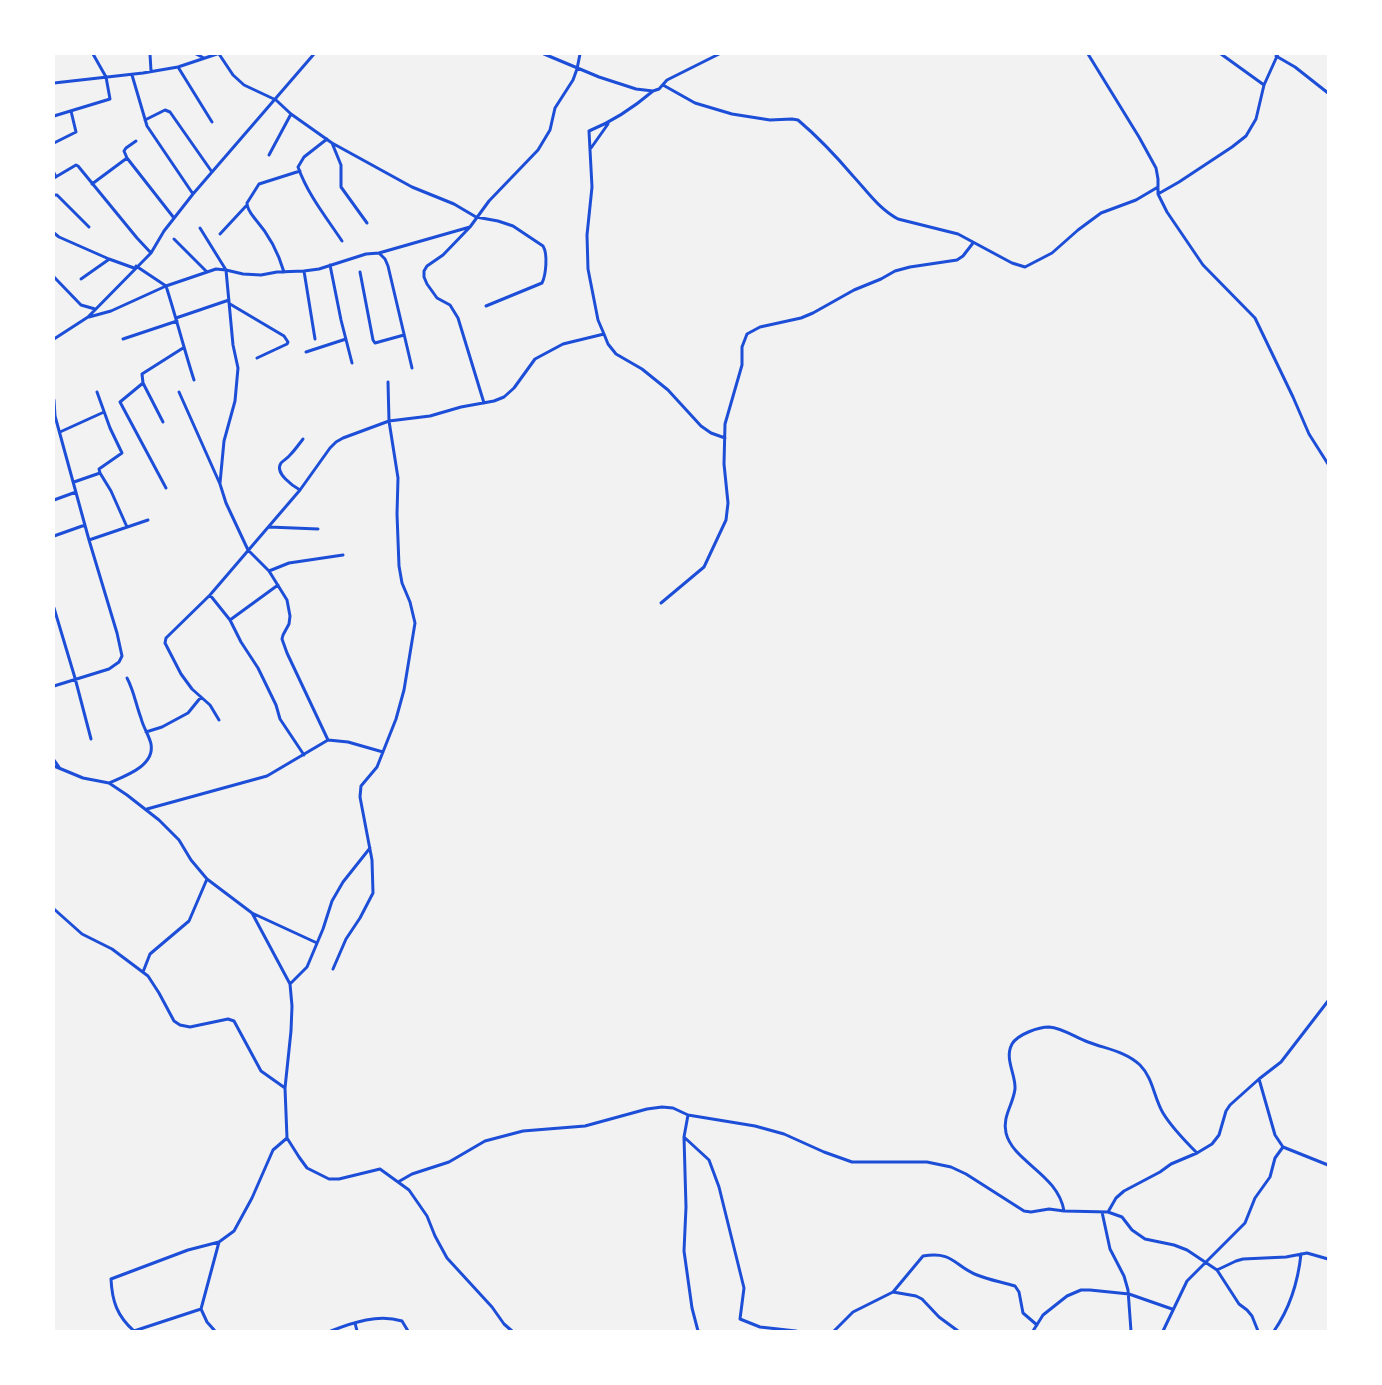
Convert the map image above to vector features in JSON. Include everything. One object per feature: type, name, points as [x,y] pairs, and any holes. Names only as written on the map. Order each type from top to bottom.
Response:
[{"type":"street","points":[[54,116],[110,99],[106,77],[94,54]]},
{"type":"street","points":[[150,54],[151,71]]},
{"type":"street","points":[[196,54],[205,58]]},
{"type":"street","points":[[54,83],[132,75],[178,67],[218,54],[233,75],[244,85],[276,100],[332,143],[412,187],[454,204],[476,217],[513,226],[531,237],[546,250],[544,280],[542,283],[486,306]]},
{"type":"street","points":[[54,339],[88,317],[135,267],[151,253],[174,218],[193,194],[314,54]]},
{"type":"street","points":[[544,54],[636,89],[653,91]]},
{"type":"street","points":[[484,403],[458,318],[450,305],[437,298],[427,284],[424,271],[427,266],[443,256],[470,227],[504,184],[538,150],[550,130],[555,108],[573,80],[580,54]]},
{"type":"street","points":[[719,54],[667,80],[632,109],[609,123],[589,131],[592,186],[587,235],[588,269],[598,320],[608,344],[616,354],[642,369],[668,390],[701,426],[711,433],[724,438]]},
{"type":"street","points":[[1088,54],[1156,168],[1158,194],[1167,212],[1203,264],[1255,318],[1294,397],[1309,434],[1328,464]]},
{"type":"street","points":[[1221,54],[1264,85]]},
{"type":"street","points":[[1158,194],[1179,182],[1246,136],[1256,119],[1264,85],[1277,55],[1296,67],[1328,93]]},
{"type":"street","points":[[178,67],[212,122]]},
{"type":"street","points":[[132,75],[145,120],[153,138],[193,194]]},
{"type":"street","points":[[663,85],[695,103],[732,114],[770,120],[798,120],[834,155],[868,194],[889,214],[898,219],[958,234],[1012,263],[1025,267],[1052,253],[1101,213],[1136,200],[1158,187]]},
{"type":"street","points":[[145,120],[165,110],[170,112],[212,172]]},
{"type":"street","points":[[54,143],[76,132],[71,111]]},
{"type":"street","points":[[269,155],[292,114]]},
{"type":"street","points":[[591,148],[609,123]]},
{"type":"street","points":[[327,139],[304,157],[300,164],[300,171],[314,200],[342,241]]},
{"type":"street","points":[[136,141],[124,151],[127,158],[174,218]]},
{"type":"street","points":[[332,143],[341,165],[341,187],[367,223]]},
{"type":"street","points":[[92,184],[127,158]]},
{"type":"street","points":[[54,173],[55,178],[77,165],[151,253]]},
{"type":"street","points":[[220,234],[246,206],[259,184],[300,171]]},
{"type":"street","points":[[54,195],[57,195],[89,227]]},
{"type":"street","points":[[246,206],[268,233],[278,252],[284,272]]},
{"type":"street","points":[[88,317],[111,311],[166,286],[216,269],[261,275],[304,271],[366,254],[379,253],[470,227]]},
{"type":"street","points":[[200,228],[226,270],[232,345],[238,368],[235,402],[224,441],[220,484]]},
{"type":"street","points":[[54,233],[109,259],[135,267],[166,286],[194,380]]},
{"type":"street","points":[[174,239],[208,272]]},
{"type":"street","points":[[661,604],[704,567],[726,520],[728,503],[724,464],[725,424],[742,365],[742,347],[747,334],[767,325],[801,318],[813,313],[854,290],[895,271],[930,263],[957,260],[963,256],[973,243]]},
{"type":"street","points":[[379,253],[385,259],[388,266],[412,368]]},
{"type":"street","points":[[81,278],[109,259]]},
{"type":"street","points":[[330,265],[352,364]]},
{"type":"street","points":[[304,271],[314,339]]},
{"type":"street","points":[[360,272],[373,340],[375,342],[404,335]]},
{"type":"street","points":[[54,277],[81,305],[95,309]]},
{"type":"street","points":[[124,339],[229,302]]},
{"type":"street","points":[[229,302],[284,336],[288,342],[282,347],[257,358]]},
{"type":"street","points":[[219,720],[210,705],[192,689],[181,674],[165,643],[166,638],[210,595],[300,490],[330,448],[343,438],[389,421],[423,417],[504,397],[514,388],[530,364],[551,349],[563,344],[604,334]]},
{"type":"street","points":[[306,352],[346,339]]},
{"type":"street","points":[[163,422],[143,383],[142,374],[183,348]]},
{"type":"street","points":[[333,969],[346,939],[373,893],[372,860],[360,797],[361,786],[377,767],[396,719],[404,690],[415,623],[410,602],[402,583],[399,566],[398,478],[389,421],[388,382]]},
{"type":"street","points":[[143,383],[120,402],[166,488]]},
{"type":"street","points":[[96,392],[122,453],[102,465],[99,469],[112,491],[127,527]]},
{"type":"street","points":[[179,392],[248,550],[269,571],[287,600],[290,616],[289,624],[282,639],[328,740]]},
{"type":"street","points":[[54,403],[55,416],[89,540],[119,639],[122,656],[119,662],[109,668],[54,686]]},
{"type":"street","points":[[60,432],[104,412]]},
{"type":"street","points":[[300,490],[291,484],[279,471],[279,468],[280,464],[303,439]]},
{"type":"street","points":[[74,482],[100,473]]},
{"type":"street","points":[[54,500],[76,492]]},
{"type":"street","points":[[89,540],[148,520]]},
{"type":"street","points":[[54,536],[85,525]]},
{"type":"street","points":[[268,527],[318,529]]},
{"type":"street","points":[[269,571],[289,563],[343,555]]},
{"type":"street","points":[[230,620],[278,585]]},
{"type":"street","points":[[210,595],[230,620],[241,642],[258,668],[276,705],[280,719],[304,755]]},
{"type":"street","points":[[54,608],[91,739]]},
{"type":"street","points":[[109,784],[133,772],[151,754],[151,744],[132,686],[127,678]]},
{"type":"street","points":[[146,732],[188,713],[201,698]]},
{"type":"street","points":[[146,810],[266,776],[328,740],[348,742],[384,752]]},
{"type":"street","points":[[54,760],[61,770]]},
{"type":"street","points":[[54,766],[83,778],[109,784],[160,820],[179,840],[191,860],[207,880],[252,913],[317,943]]},
{"type":"street","points":[[290,984],[306,967],[332,901],[370,848]]},
{"type":"street","points":[[143,972],[150,954],[189,921],[207,880]]},
{"type":"street","points":[[54,909],[82,934],[112,949],[148,976],[174,1021],[180,1025],[190,1027],[228,1019],[234,1021],[261,1071],[285,1088]]},
{"type":"street","points":[[252,913],[290,984],[292,1006],[291,1032],[285,1088],[287,1138],[299,1158],[307,1168],[328,1179],[339,1179],[380,1169],[409,1190],[427,1216],[447,1258],[512,1331]]},
{"type":"street","points":[[1108,1212],[1116,1198],[1124,1191],[1171,1164],[1198,1153],[1212,1144],[1219,1135],[1226,1111],[1259,1079],[1281,1062],[1328,1001]]},
{"type":"street","points":[[1064,1211],[1059,1194],[1046,1178],[1016,1150],[1006,1135],[1005,1122],[1015,1090],[1010,1059],[1012,1044],[1038,1028],[1049,1027],[1060,1030],[1090,1043],[1110,1048],[1140,1065],[1147,1075],[1162,1113],[1172,1127],[1198,1153]]},
{"type":"street","points":[[1259,1079],[1276,1135],[1283,1147],[1328,1165]]},
{"type":"street","points":[[398,1182],[412,1174],[449,1162],[485,1141],[523,1131],[585,1126],[647,1109],[673,1108],[688,1115],[755,1126],[784,1134],[852,1162],[927,1162],[951,1167],[966,1174],[1024,1211],[1031,1212],[1049,1209],[1108,1212],[1122,1217],[1132,1230],[1145,1239],[1174,1245],[1187,1250],[1217,1270],[1240,1304],[1252,1316],[1258,1331]]},
{"type":"street","points":[[688,1115],[684,1137],[686,1207],[684,1250],[692,1308],[698,1331]]},
{"type":"street","points":[[684,1137],[709,1160],[719,1187],[744,1288],[740,1320],[760,1326],[796,1331]]},
{"type":"street","points":[[201,1309],[133,1331],[122,1318],[112,1294],[111,1279],[188,1250],[219,1242],[232,1233],[252,1198],[273,1150],[287,1138]]},
{"type":"street","points":[[1162,1331],[1186,1281],[1246,1224],[1255,1198],[1268,1181],[1276,1158],[1283,1147]]},
{"type":"street","points":[[1102,1212],[1110,1249],[1124,1276],[1129,1294],[1131,1331]]},
{"type":"street","points":[[215,1331],[207,1322],[201,1309],[219,1242]]},
{"type":"street","points":[[1217,1270],[1243,1259],[1308,1253],[1328,1259]]},
{"type":"street","points":[[1274,1331],[1288,1307],[1298,1274],[1301,1254]]},
{"type":"street","points":[[834,1331],[853,1312],[893,1292],[923,1256],[946,1256],[954,1259],[974,1274],[1015,1286],[1023,1313],[1036,1325]]},
{"type":"street","points":[[1033,1331],[1043,1315],[1067,1296],[1076,1292],[1090,1290],[1129,1294],[1172,1309]]},
{"type":"street","points":[[893,1292],[916,1296],[922,1299],[939,1317],[958,1331]]},
{"type":"street","points":[[332,1331],[378,1318],[391,1318],[402,1321],[408,1331]]},
{"type":"street","points":[[355,1323],[357,1331]]},
{"type":"street","points":[[759,1331],[760,1326]]}]
